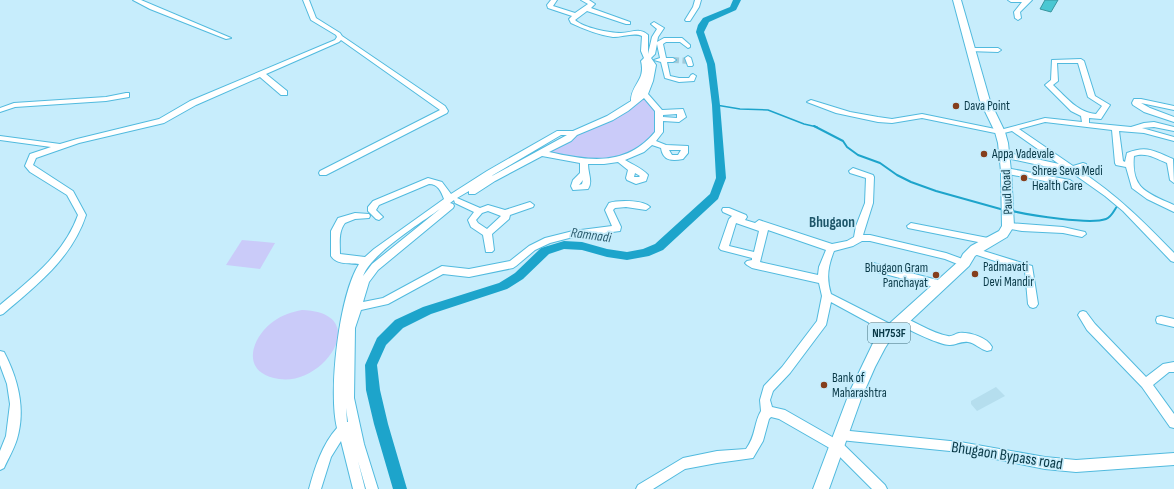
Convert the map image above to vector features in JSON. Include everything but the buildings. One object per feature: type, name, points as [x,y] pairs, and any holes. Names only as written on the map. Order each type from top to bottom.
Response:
[{"type":"main road","name":"Paud Road","points":[[821,489],[865,370],[876,349],[897,326],[965,263],[966,258],[988,241],[1004,233],[1009,222],[1005,155],[1000,132],[985,101],[957,0]]},
{"type":"street","points":[[136,0],[152,8],[228,38]]},
{"type":"street","points":[[306,0],[313,19],[338,34],[340,37],[444,111],[387,142],[323,173]]},
{"type":"street","points":[[554,0],[550,7],[577,16]]},
{"type":"street","points":[[359,489],[340,417],[340,364],[342,341],[352,293],[361,281],[375,267],[444,210],[453,200],[568,139],[574,133],[610,118],[625,109],[634,100],[644,94],[653,70],[653,65],[644,50],[645,35],[637,32],[621,35],[595,32],[573,22],[572,19],[588,9],[592,4],[584,0]]},
{"type":"street","points":[[688,20],[696,7],[698,0]]},
{"type":"street","points":[[1011,0],[1029,1]]},
{"type":"street","points":[[1018,18],[1017,12],[1029,1]]},
{"type":"street","points":[[588,9],[631,24],[637,32]]},
{"type":"street","points":[[634,100],[635,93],[642,85],[646,76],[647,68],[644,61],[649,59],[652,54],[655,36],[661,28],[654,24]]},
{"type":"street","points":[[0,311],[41,275],[69,243],[80,226],[82,216],[70,194],[29,166],[33,156],[58,146],[104,134],[154,124],[193,103],[337,41],[340,37]]},
{"type":"street","points":[[688,46],[682,40],[664,40],[660,43],[667,77],[687,81],[692,80],[693,76]]},
{"type":"street","points":[[970,50],[998,50]]},
{"type":"street","points":[[688,58],[690,65]]},
{"type":"street","points":[[649,59],[673,60]]},
{"type":"street","points":[[1054,61],[1081,61],[1092,97],[1106,105],[1098,117],[1084,115],[1074,109],[1049,85],[1056,81],[1054,61]]},
{"type":"street","points":[[261,74],[284,94]]},
{"type":"street","points":[[541,153],[584,162],[610,162],[642,149],[659,132],[659,111],[644,94]]},
{"type":"street","points":[[0,110],[14,105],[106,99],[126,95]]},
{"type":"street","points":[[1174,108],[1141,101],[1137,101],[1136,103],[1147,110],[1174,120]]},
{"type":"street","points":[[811,102],[828,108],[889,121],[912,116],[922,116],[1000,132],[1045,120],[1085,124],[1118,132],[1133,129],[1144,124],[1157,124],[1174,129]]},
{"type":"street","points":[[1084,115],[1085,124]]},
{"type":"street","points":[[1012,128],[1109,194],[1174,259]]},
{"type":"street","points":[[1133,129],[1174,139]]},
{"type":"street","points":[[1118,132],[1124,164],[1135,186],[1150,197],[1174,209]]},
{"type":"street","points":[[372,489],[354,425],[349,398],[350,328],[357,307],[362,267],[377,251],[453,200],[490,173],[560,133],[574,133]]},
{"type":"street","points":[[0,138],[58,146]]},
{"type":"street","points":[[650,142],[665,147]]},
{"type":"street","points":[[1124,164],[1130,155],[1140,151],[1152,153],[1170,161],[1174,180]]},
{"type":"street","points":[[1005,155],[1071,169],[1083,166]]},
{"type":"street","points":[[619,159],[632,169]]},
{"type":"street","points":[[584,162],[584,174]]},
{"type":"street","points":[[853,170],[870,177],[868,192],[870,201],[868,209],[858,229],[858,240]]},
{"type":"street","points":[[1006,171],[1070,183]]},
{"type":"street","points":[[379,217],[372,210],[372,207],[376,203],[433,180],[441,184],[453,200],[479,211]]},
{"type":"street","points":[[357,307],[385,301],[442,270],[469,273],[513,264],[532,248],[548,240],[573,234],[617,230],[617,226],[609,210],[612,205],[626,204],[646,207]]},
{"type":"street","points":[[489,250],[486,233],[474,225],[472,220],[479,211],[488,208],[505,213],[530,205]]},
{"type":"street","points":[[726,210],[773,229],[816,241],[831,248],[870,238],[946,256],[965,263]]},
{"type":"street","points":[[486,233],[506,217],[505,213]]},
{"type":"street","points":[[366,216],[349,216],[337,225],[335,229],[335,243],[336,256],[340,259],[366,261]]},
{"type":"street","points":[[754,261],[764,229],[733,218],[724,248],[754,261],[822,280]]},
{"type":"street","points":[[1009,222],[1022,228],[1063,230],[1082,234]]},
{"type":"street","points":[[911,226],[988,241]]},
{"type":"street","points":[[642,489],[656,486],[683,464],[717,456],[749,454],[761,435],[764,416],[767,413],[765,400],[768,389],[786,370],[822,322],[827,296],[822,280],[825,264],[831,248]]},
{"type":"street","points":[[974,251],[1029,268],[1033,304]]},
{"type":"street","points":[[873,267],[941,286]]},
{"type":"street","points":[[827,296],[897,326],[916,329],[949,341],[958,337],[975,339],[987,347]]},
{"type":"street","points":[[1083,315],[1091,327],[1146,384],[1174,423]]},
{"type":"street","points":[[1161,320],[1174,323]]},
{"type":"street","points":[[0,355],[8,368],[15,388],[15,410],[12,437],[0,464]]},
{"type":"street","points":[[1146,384],[1167,367],[1174,367]]},
{"type":"street","points":[[767,413],[781,414],[838,440],[881,489]]},
{"type":"street","points":[[315,489],[318,473],[331,447],[343,429],[354,425]]},
{"type":"street","name":"Bhugaon Bypass road","points":[[838,440],[960,448],[1045,463],[1076,466],[1174,459]]},
{"type":"shaded area","points":[[644,94],[659,111],[659,132],[642,149],[610,162],[541,153]]},
{"type":"shaded area","points":[[242,240],[275,243],[260,269],[226,265]]},
{"type":"shaded area","points":[[302,310],[323,314],[335,323],[338,335],[334,348],[325,361],[312,371],[296,378],[279,379],[267,376],[259,370],[254,363],[253,355],[259,337],[265,328],[277,319],[287,314]]},
{"type":"shaded area","points":[[996,387],[1005,396],[977,411],[971,404],[971,401]]},
{"type":"waterway","name":"Ramnadi","points":[[400,489],[381,424],[373,390],[371,365],[381,342],[399,324],[427,310],[503,286],[519,276],[545,251],[564,245],[582,246],[607,253],[627,256],[645,253],[659,247],[714,196],[721,178],[716,105],[711,64],[700,32],[702,25],[706,20],[733,8],[737,0]]},
{"type":"waterway","points":[[716,105],[740,109],[768,110],[804,124],[815,127]]},
{"type":"waterway","points":[[815,127],[843,141],[847,147],[858,155],[880,163],[897,175],[911,182],[936,191],[1004,210]]},
{"type":"waterway","points":[[1012,211],[1060,219],[1098,221],[1110,217],[1118,205]]},
{"type":"tunnel","points":[[673,60],[689,61]]},
{"type":"place","name":"Dava Point","points":[[956,106]]},
{"type":"place","name":"Appa Vadevale","points":[[984,154]]},
{"type":"place","name":"Shree Seva Medi Health Care","points":[[1024,178]]},
{"type":"place","name":"Padmavati Devi Mandir","points":[[975,274]]},
{"type":"place","name":"Bhugaon Gram Panchayat","points":[[936,275]]},
{"type":"place","name":"Bank of Maharashtra","points":[[824,385]]},
{"type":"district","name":"Bhugaon","points":[[832,222]]}]
